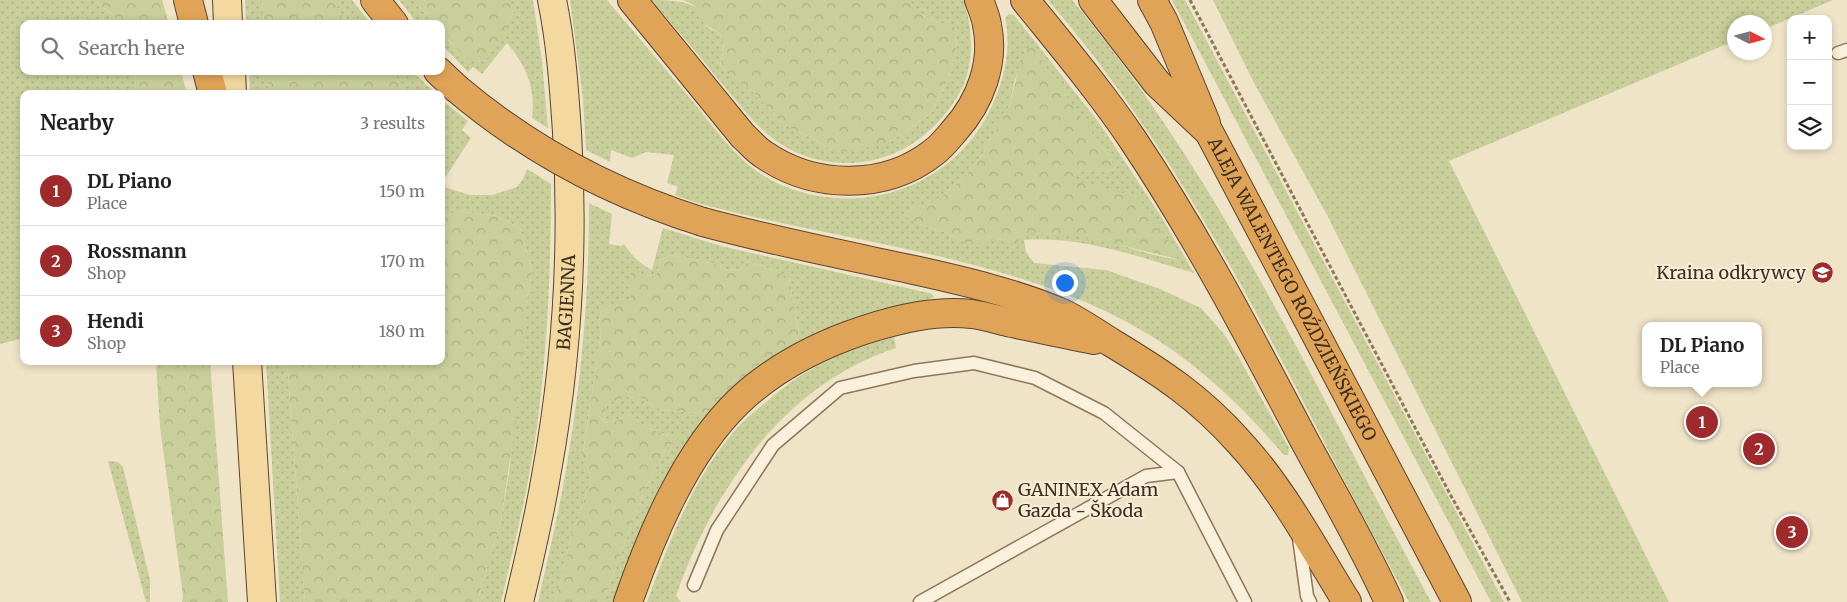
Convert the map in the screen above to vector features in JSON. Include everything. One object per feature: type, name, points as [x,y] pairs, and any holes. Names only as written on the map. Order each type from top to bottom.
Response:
[{"type":"highway","points":[[188,0],[193,20]]},
{"type":"highway","points":[[374,0],[391,20]]},
{"type":"highway","points":[[632,0],[743,136],[762,153],[787,167],[810,176],[862,181],[884,177],[919,162],[934,152],[965,119],[979,92],[988,68],[990,40],[987,23],[979,0]]},
{"type":"highway","points":[[1025,0],[1132,138],[1173,202],[1220,282],[1389,602]]},
{"type":"highway","name":"ALEJA WALENTEGO ROŹDZIEŃSKIEGO","points":[[1093,0],[1157,83],[1209,132],[1457,602]]},
{"type":"highway","points":[[1152,0],[1164,22],[1209,132]]},
{"type":"highway","points":[[208,75],[212,90]]},
{"type":"highway","points":[[447,80],[480,108],[529,142],[617,190],[665,209],[703,222],[758,236],[944,277],[1009,295],[1064,314],[1165,376],[1195,398],[1216,417],[1258,464],[1298,523],[1347,602]]},
{"type":"highway","points":[[628,602],[668,503],[697,453],[740,401],[769,378],[819,347],[843,336],[893,320],[934,314],[972,314],[1114,344]]},
{"type":"main road","points":[[227,0],[228,20]]},
{"type":"main road","name":"BAGIENNA","points":[[519,602],[538,519],[550,452],[565,342],[568,290],[570,238],[569,165],[565,107],[552,0]]},
{"type":"main road","points":[[231,75],[232,90]]},
{"type":"main road","points":[[247,365],[262,602]]},
{"type":"main road","points":[[250,602],[258,545]]},
{"type":"lane","points":[[694,585],[716,530],[773,444],[840,388],[914,371],[974,363],[1035,378],[1104,413],[1178,472],[1245,602]]},
{"type":"lane","points":[[920,602],[1146,476],[1178,472]]},
{"type":"lane","points":[[1298,523],[1307,596],[1310,602]]},
{"type":"path","points":[[1190,0],[1450,494],[1510,602]]},
{"type":"green space","points":[[0,0],[94,0],[114,16],[116,20],[20,20],[20,75],[136,75],[135,90],[20,90],[20,339],[0,344]]},
{"type":"green space","points":[[94,0],[162,0],[168,20],[116,20],[114,16]]},
{"type":"green space","points":[[245,0],[262,0],[264,20],[246,20]]},
{"type":"green space","points":[[262,0],[332,0],[345,20],[264,20]]},
{"type":"green space","points":[[332,0],[352,0],[368,20],[345,20]]},
{"type":"green space","points":[[399,0],[413,0],[430,20],[415,20]]},
{"type":"green space","points":[[413,0],[509,0],[513,13],[508,31],[484,62],[468,59],[445,36],[445,20],[430,20]]},
{"type":"green space","points":[[509,0],[533,0],[542,61],[548,128],[532,118],[531,87],[528,78],[514,51],[507,43],[482,74],[473,67],[468,72],[445,48],[445,36],[451,43],[484,62],[513,13]]},
{"type":"green space","points":[[570,0],[607,0],[728,144],[755,170],[785,187],[818,196],[852,198],[883,195],[921,181],[933,174],[955,157],[975,134],[985,120],[1000,87],[1007,52],[1005,18],[1009,14],[1014,15],[1100,124],[1160,215],[1194,273],[1131,254],[1068,241],[1024,240],[1026,252],[1034,263],[1106,270],[1160,289],[1201,308],[1224,334],[1239,358],[1289,448],[1288,455],[1284,455],[1240,407],[1192,364],[1156,339],[1104,310],[1048,288],[990,269],[930,254],[749,216],[675,195],[678,187],[667,183],[674,155],[646,152],[632,158],[611,150],[610,162],[586,150],[583,99]],"holes":[[[1032,47],[1116,168],[1107,172],[1082,171],[1072,181],[1087,185],[1177,259],[1155,255],[1102,240],[1066,234],[1025,233],[1016,243],[996,238],[963,242],[944,232],[918,224],[904,215],[914,207],[927,206],[940,198],[971,170],[984,152],[1010,104],[1015,79]]]},
{"type":"green space","points":[[651,0],[682,2],[698,9],[707,27],[717,32],[722,39],[723,48],[720,65],[728,74],[742,82],[782,123],[797,132],[811,137],[831,150],[889,142],[932,112],[946,84],[956,53],[957,28],[923,15],[913,6],[910,0],[964,0],[971,38],[967,75],[949,109],[929,131],[910,145],[890,155],[868,161],[846,163],[823,161],[801,154],[779,143],[764,131],[743,109]]},
{"type":"green space","points":[[683,0],[910,0],[913,6],[923,15],[957,28],[956,53],[946,84],[932,112],[889,142],[851,151],[831,150],[811,137],[797,132],[782,123],[742,82],[728,74],[720,65],[723,47],[722,38],[703,22],[693,5]]},
{"type":"green space","points":[[1048,0],[1072,0],[1126,69],[1176,141],[1223,216],[1266,292],[1431,602],[1409,602],[1229,263],[1127,101]]},
{"type":"green space","points":[[1172,0],[1185,0],[1504,602],[1491,602]]},
{"type":"green space","points":[[1213,0],[1833,0],[1798,15],[1787,15],[1787,20],[1772,26],[1772,15],[1727,15],[1727,44],[1449,161],[1669,602],[1522,602],[1328,217],[1253,81]]},
{"type":"green space","points":[[1032,46],[1116,168],[1107,172],[1082,171],[1073,181],[1137,196],[1173,247],[1177,259],[1091,238],[1051,233],[1025,233],[1016,244],[996,238],[980,247],[963,242],[944,232],[918,224],[903,215],[914,207],[927,206],[940,198],[971,170],[984,152],[1010,104],[1022,55]]},
{"type":"green space","points":[[136,75],[182,75],[186,90],[135,90]]},
{"type":"green space","points":[[249,75],[267,75],[269,90],[250,90]]},
{"type":"green space","points":[[267,75],[395,76],[402,90],[269,90]]},
{"type":"green space","points":[[370,75],[416,75],[432,90],[402,90],[395,76]]},
{"type":"green space","points":[[445,102],[468,121],[462,130],[471,138],[445,178]]},
{"type":"green space","points":[[527,169],[551,184],[548,302],[541,390],[535,442],[517,534],[501,602],[477,602],[501,520],[509,473],[526,305],[532,271],[520,228],[497,216],[459,211],[445,216],[445,187],[470,195],[492,195],[517,187]]},
{"type":"green space","points":[[589,203],[612,214],[609,244],[621,246],[624,244],[636,259],[652,270],[663,228],[721,246],[929,293],[934,297],[924,301],[867,313],[836,324],[797,342],[799,331],[789,278],[749,261],[741,269],[728,270],[715,264],[671,255],[661,260],[656,275],[646,276],[632,287],[631,300],[601,310],[599,322],[601,333],[582,459],[592,477],[572,535],[555,602],[538,602],[563,485],[582,355],[588,264]]},
{"type":"green space","points":[[459,211],[497,216],[520,228],[532,271],[526,305],[517,413],[501,520],[477,602],[305,602],[287,365],[445,365],[445,216]]},
{"type":"green space","points":[[671,255],[715,264],[728,270],[741,269],[749,261],[789,278],[799,331],[797,342],[779,354],[710,414],[658,410],[645,399],[627,397],[606,404],[603,423],[616,421],[631,414],[647,427],[679,437],[665,450],[644,491],[603,602],[555,602],[572,535],[592,477],[582,459],[601,333],[599,322],[601,309],[631,299],[630,269],[646,276],[656,275],[661,260]]},
{"type":"green space","points":[[894,337],[896,348],[856,365],[820,387],[787,414],[758,446],[732,480],[710,518],[691,556],[676,596],[681,602],[647,602],[674,533],[695,488],[722,446],[738,427],[780,391],[808,371],[849,351]]},
{"type":"green space","points":[[156,365],[210,365],[228,602],[182,602],[183,596],[160,427]]},
{"type":"green space","points":[[266,365],[287,365],[305,602],[280,602]]},
{"type":"green space","points":[[627,397],[645,399],[658,410],[710,414],[678,456],[665,479],[642,527],[614,602],[603,602],[644,491],[665,450],[678,437],[647,427],[631,414],[616,421],[603,423],[606,404]]},
{"type":"green space","points":[[108,461],[118,462],[123,467],[150,580],[150,602],[146,602]]},
{"type":"place","name":"Kraina odkrywcy","points":[[1822,273]]},
{"type":"place","name":"DL Piano","points":[[1702,422]]},
{"type":"place","name":"Rossmann","points":[[1759,449]]},
{"type":"place","name":"GANINEX Adam Gazda - Škoda","points":[[1002,500]]},
{"type":"place","name":"Hendi","points":[[1792,532]]}]
